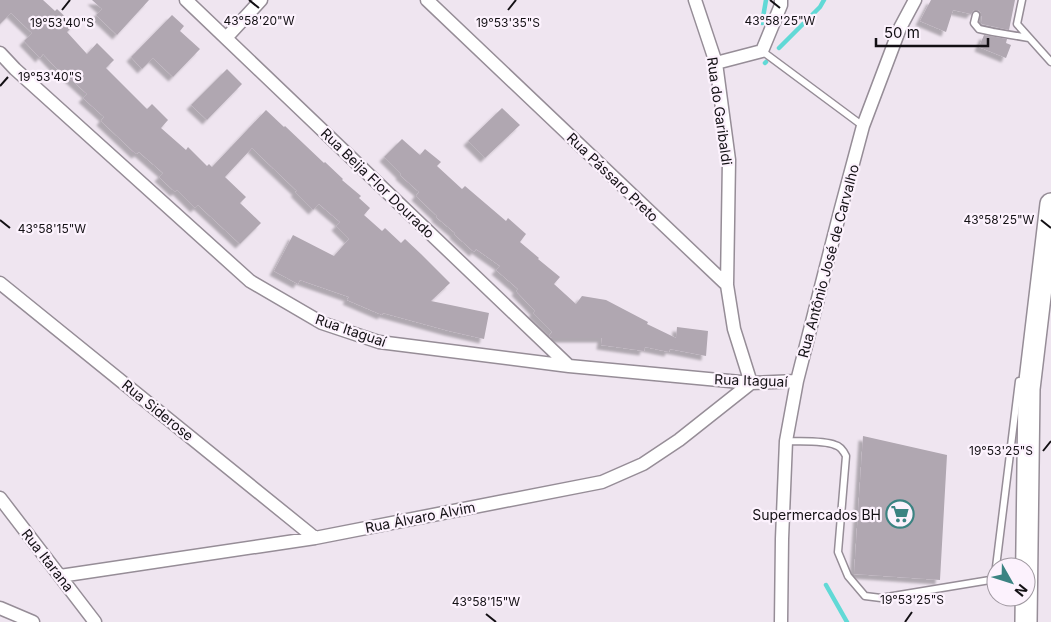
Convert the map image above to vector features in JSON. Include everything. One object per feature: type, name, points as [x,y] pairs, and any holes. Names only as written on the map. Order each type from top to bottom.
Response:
[{"type":"main road","points":[[1027,557],[1031,348],[1051,204]]},
{"type":"main road","points":[[1026,607],[1026,622]]},
{"type":"street","name":"Rua Beija Flor Dourado","points":[[186,0],[569,366]]},
{"type":"street","points":[[226,38],[261,0]]},
{"type":"street","name":"Rua Pássaro Preto","points":[[427,0],[727,285]]},
{"type":"street","name":"Rua do Garibaldi","points":[[695,0],[716,63],[729,160],[727,285]]},
{"type":"street","points":[[716,63],[762,51],[781,6],[781,0]]},
{"type":"street","name":"Rua Antônio José de Carvalho","points":[[782,622],[782,539],[786,441],[797,381],[864,126],[900,28],[915,0]]},
{"type":"street","name":"Rua Itaguaí","points":[[0,53],[15,69],[250,281],[322,323],[379,342],[569,366],[751,383],[797,381]]},
{"type":"street","points":[[0,70],[15,69]]},
{"type":"street","name":"Rua Siderose","points":[[0,283],[315,538]]},
{"type":"street","points":[[727,285],[734,329],[751,383]]},
{"type":"street","name":"Rua Álvaro Alvim","points":[[60,576],[315,538],[602,482],[643,464],[672,445],[751,383]]},
{"type":"street","name":"Rua Itarana","points":[[0,498],[96,622]]},
{"type":"street","points":[[0,608],[32,622]]},
{"type":"lane","points":[[1022,0],[1017,24],[1051,62]]},
{"type":"lane","points":[[976,15],[974,24],[978,29],[1029,38]]},
{"type":"lane","points":[[762,51],[864,126]]},
{"type":"lane","points":[[997,557],[1020,372]]},
{"type":"lane","points":[[786,441],[836,445],[844,452],[846,456],[838,552],[848,576],[865,596],[880,598],[986,580]]},
{"type":"building","points":[[0,0],[43,0],[55,11],[57,9],[74,25],[67,32],[87,54],[97,43],[114,60],[106,68],[147,109],[152,104],[168,120],[161,128],[186,150],[188,147],[207,166],[209,164],[212,167],[266,110],[361,196],[359,198],[370,208],[364,215],[382,231],[385,228],[401,243],[405,239],[450,283],[431,301],[489,313],[484,339],[383,313],[382,315],[347,300],[349,297],[300,280],[298,284],[274,271],[293,235],[334,256],[349,239],[336,226],[340,222],[319,204],[313,210],[295,192],[297,191],[252,148],[225,177],[246,197],[240,203],[261,223],[240,244],[198,205],[195,208],[177,190],[175,192],[159,177],[163,173],[139,152],[136,154],[101,121],[104,117],[83,98],[87,94],[61,70],[59,71],[43,54],[40,58],[24,41],[32,33],[11,13],[0,24]]},
{"type":"building","points":[[92,0],[149,0],[117,35],[96,15],[102,9]]},
{"type":"building","points":[[931,0],[1015,0],[1009,30],[982,24],[982,16],[978,10],[974,10],[971,14],[953,10],[946,32],[920,21]]},
{"type":"building","points":[[172,15],[184,26],[180,31],[200,49],[173,77],[153,58],[142,69],[131,57]]},
{"type":"building","points":[[984,35],[1007,39],[1006,43],[1011,45],[1006,58],[979,47]]},
{"type":"building","points":[[227,69],[242,84],[207,120],[191,105]]},
{"type":"building","points":[[502,108],[520,125],[485,158],[468,141]]},
{"type":"building","points":[[402,139],[420,155],[425,149],[441,162],[437,166],[462,189],[465,186],[506,221],[508,218],[526,234],[520,242],[560,277],[554,284],[576,304],[582,296],[606,300],[648,322],[647,324],[676,338],[677,327],[708,331],[706,356],[670,349],[669,352],[645,347],[644,351],[601,345],[602,338],[552,338],[549,336],[552,332],[533,313],[535,311],[516,291],[518,289],[496,270],[500,266],[476,249],[474,252],[454,234],[416,196],[419,192],[384,157]]},
{"type":"building","name":"Supermercados BH","points":[[863,436],[947,455],[940,580],[854,574]]},
{"type":"waterway","points":[[762,23],[766,0]]},
{"type":"waterway","points":[[779,48],[820,7],[824,0]]},
{"type":"waterway","points":[[826,585],[847,622]]},
{"type":"place","name":"Supermercados BH","points":[[900,514]]}]
